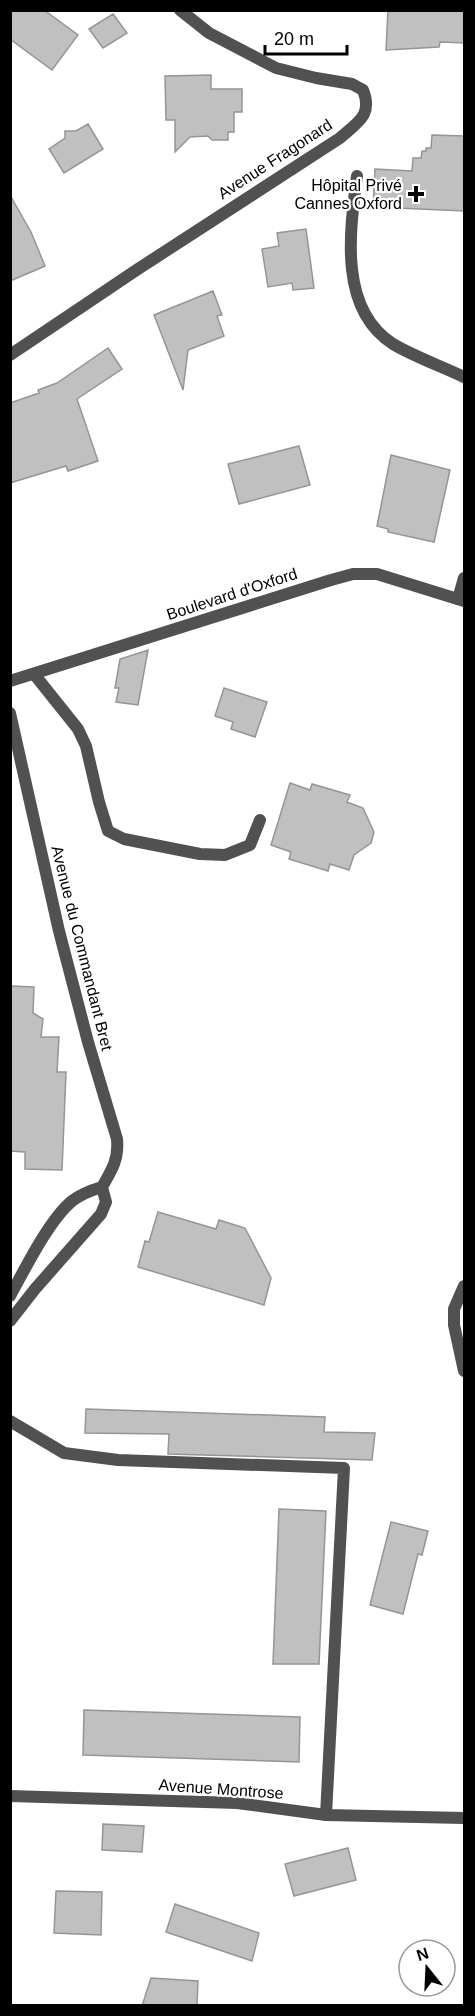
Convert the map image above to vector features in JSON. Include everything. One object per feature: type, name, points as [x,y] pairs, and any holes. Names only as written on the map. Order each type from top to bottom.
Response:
[{"type":"street","name":"Avenue Fragonard","points":[[10,355],[340,138],[366,111],[367,100],[363,90],[352,84],[276,68],[209,33],[180,10]]},
{"type":"street","points":[[357,176],[350,251],[354,284],[365,311],[375,328],[392,343],[465,377]]},
{"type":"street","name":"Boulevard d'Oxford","points":[[10,681],[353,574],[377,574],[461,600]]},
{"type":"street","points":[[461,600],[465,578]]},
{"type":"street","points":[[34,674],[78,729],[86,746],[108,831],[124,839],[200,854],[225,855],[250,845],[260,820]]},
{"type":"street","name":"Avenue du Commandant Bret","points":[[10,713],[65,954],[117,1139],[116,1163],[102,1187],[106,1202],[101,1214],[10,1321]]},
{"type":"street","points":[[10,1296],[60,1215],[72,1201],[87,1192],[102,1187]]},
{"type":"street","points":[[465,1286],[454,1309],[454,1324],[465,1371]]},
{"type":"street","points":[[10,1421],[64,1453],[118,1460],[344,1468],[326,1815]]},
{"type":"street","name":"Avenue Montrose","points":[[10,1796],[237,1803],[326,1815],[465,1818]]},
{"type":"building","points":[[10,10],[44,10],[78,35],[52,70],[10,39]]},
{"type":"building","points":[[388,10],[465,10],[465,43],[440,42],[439,47],[386,50]]},
{"type":"building","points":[[113,14],[127,33],[103,48],[89,29]]},
{"type":"building","points":[[211,75],[211,89],[242,89],[242,112],[234,112],[234,132],[228,132],[228,140],[212,140],[208,136],[190,137],[175,152],[175,120],[166,120],[165,76]]},
{"type":"building","points":[[88,124],[103,149],[64,173],[49,149],[65,138],[65,131],[76,131]]},
{"type":"building","points":[[432,135],[465,136],[465,211],[373,207],[375,169],[412,171],[413,158],[421,158],[422,151],[431,148]]},
{"type":"building","points":[[10,195],[31,232],[45,266],[10,281]]},
{"type":"building","points":[[306,229],[314,288],[293,290],[292,283],[268,287],[262,249],[279,246],[277,233]]},
{"type":"building","points":[[213,291],[222,315],[217,316],[224,336],[188,350],[183,390],[154,315]]},
{"type":"building","points":[[108,348],[122,369],[77,399],[98,461],[68,471],[66,466],[10,483],[10,403],[39,393],[38,390],[57,383]]},
{"type":"building","points":[[299,446],[310,485],[239,504],[228,464]]},
{"type":"building","points":[[391,455],[450,470],[434,542],[388,532],[388,529],[377,526]]},
{"type":"building","points":[[148,650],[138,705],[116,702],[119,688],[115,688],[120,659]]},
{"type":"building","points":[[224,688],[267,702],[255,737],[231,729],[233,722],[215,716]]},
{"type":"building","points":[[290,783],[310,790],[312,784],[350,795],[347,802],[363,808],[374,832],[371,843],[354,855],[349,870],[330,864],[328,871],[289,859],[291,852],[271,845]]},
{"type":"building","points":[[10,986],[34,987],[33,1013],[43,1019],[41,1037],[59,1037],[57,1072],[66,1072],[62,1170],[25,1169],[25,1152],[10,1151]]},
{"type":"building","points":[[158,1212],[216,1229],[219,1220],[245,1228],[271,1278],[264,1305],[138,1267],[145,1241],[149,1242]]},
{"type":"building","points":[[86,1409],[325,1417],[324,1432],[375,1433],[372,1460],[168,1454],[169,1434],[85,1433]]},
{"type":"building","points":[[279,1509],[326,1511],[319,1664],[273,1664]]},
{"type":"building","points":[[391,1522],[428,1531],[422,1555],[418,1554],[403,1614],[370,1605]]},
{"type":"building","points":[[84,1710],[300,1717],[299,1762],[83,1755]]},
{"type":"building","points":[[103,1824],[144,1826],[142,1852],[102,1850]]},
{"type":"building","points":[[348,1848],[356,1880],[294,1896],[285,1864]]},
{"type":"building","points":[[56,1891],[102,1892],[101,1935],[54,1933]]},
{"type":"building","points":[[175,1904],[259,1933],[252,1961],[166,1932]]},
{"type":"building","points":[[151,1978],[198,1981],[197,2006],[142,2006]]},
{"type":"place","name":"Hôpital Privé Cannes Oxford","points":[[416,194]]}]
